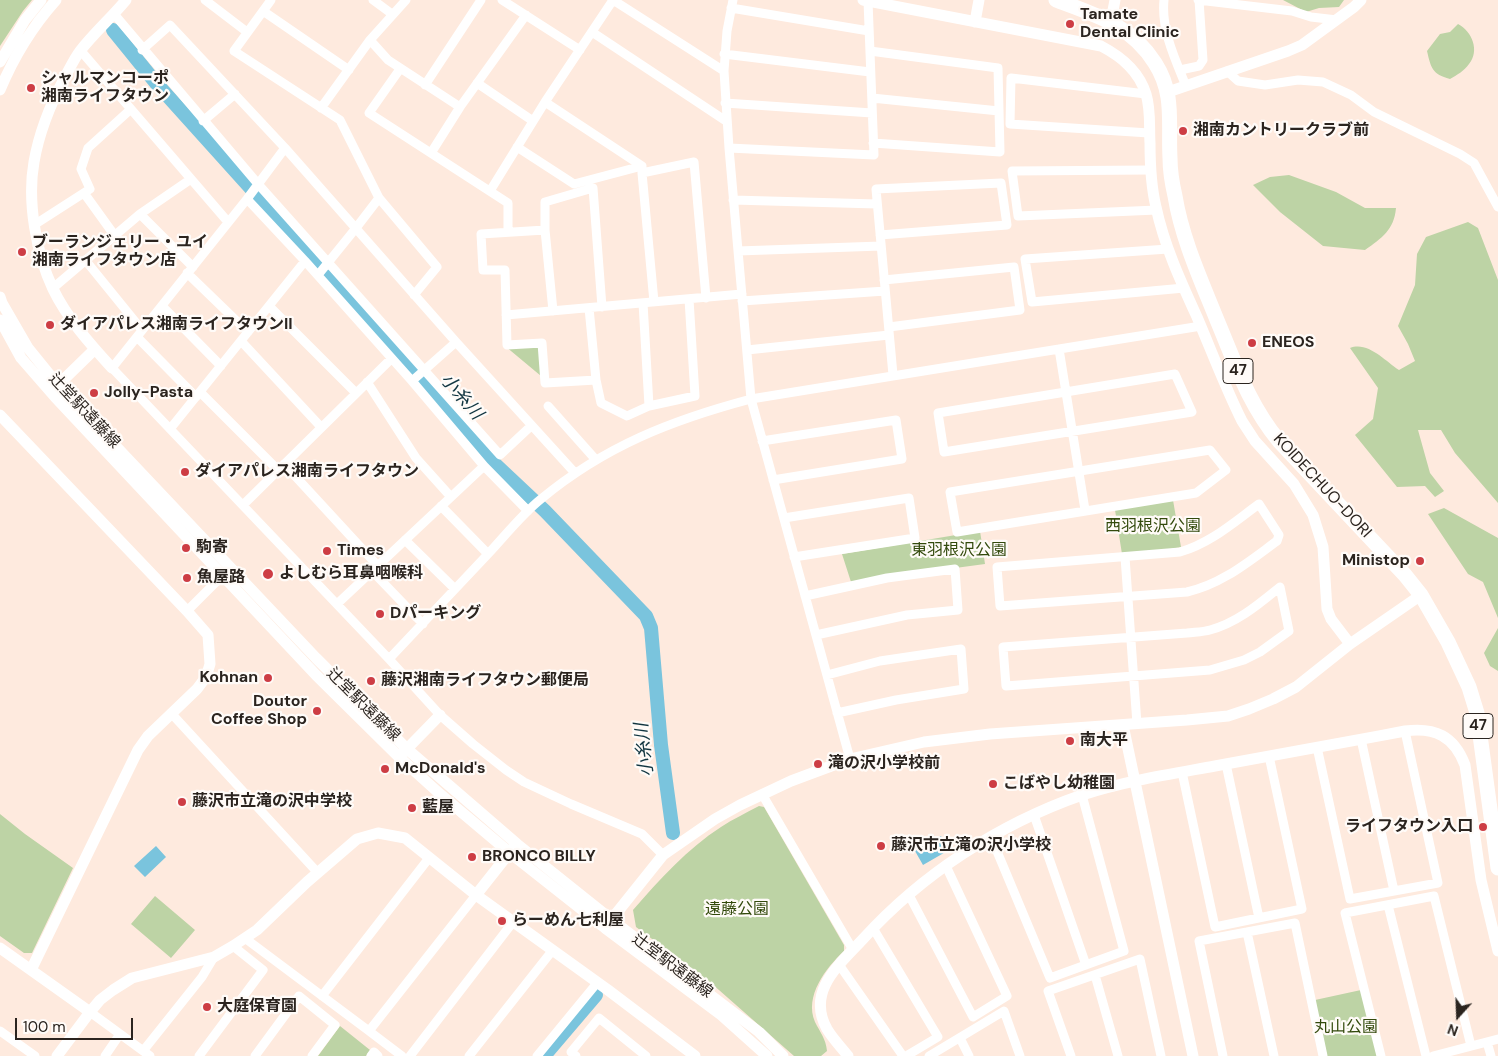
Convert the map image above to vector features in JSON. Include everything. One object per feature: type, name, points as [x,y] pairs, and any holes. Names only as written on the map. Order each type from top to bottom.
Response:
[{"type":"main road","name":"47","points":[[1056,0],[1111,21],[1134,36],[1156,64],[1168,92]]},
{"type":"main road","name":"KOIDECHUO-DORI","points":[[1168,92],[1170,108],[1170,158],[1180,220],[1195,265],[1254,406],[1279,441],[1405,575],[1421,595],[1448,642],[1469,687],[1474,704],[1498,868]]},
{"type":"street","points":[[0,62],[25,20],[41,0]]},
{"type":"street","points":[[0,90],[10,66],[34,25],[56,0]]},
{"type":"street","points":[[126,0],[80,50],[58,90],[43,125],[34,163],[32,192],[34,226],[41,255],[53,288],[74,324],[112,368],[390,659],[440,715],[493,760],[524,782],[642,834],[663,855]]},
{"type":"street","points":[[205,0],[247,32]]},
{"type":"street","points":[[271,0],[234,51],[340,120],[379,198],[437,267],[414,295]]},
{"type":"street","points":[[373,0],[392,14]]},
{"type":"street","points":[[321,108],[370,40],[406,0]]},
{"type":"street","points":[[425,85],[481,0]]},
{"type":"street","points":[[502,0],[580,50]]},
{"type":"street","points":[[490,190],[545,102],[613,0],[724,71]]},
{"type":"street","points":[[728,148],[874,155],[869,30],[865,0],[1101,46],[1117,54],[1140,78],[1146,94],[1149,111],[1150,170],[1156,210],[1168,249],[1242,422],[1255,441],[1294,484],[1313,515],[1323,548],[1327,609],[1331,620],[1350,644]]},
{"type":"street","points":[[975,22],[979,0]]},
{"type":"street","points":[[1111,21],[1115,0]]},
{"type":"street","points":[[1164,0],[1164,12],[1170,46],[1186,86]]},
{"type":"street","points":[[1180,70],[1199,66],[1204,60],[1199,0],[1292,10],[1311,17],[1336,20]]},
{"type":"street","points":[[1168,92],[1288,51],[1302,44],[1354,8],[1361,0]]},
{"type":"street","points":[[850,759],[751,399],[728,148],[724,54],[732,4],[869,30]]},
{"type":"street","points":[[263,11],[349,70]]},
{"type":"street","points":[[114,14],[142,50],[258,184],[500,455],[531,426]]},
{"type":"street","points":[[431,153],[460,107],[526,16]]},
{"type":"street","points":[[142,50],[170,25],[285,148],[414,295],[575,473]]},
{"type":"street","points":[[592,32],[726,120]]},
{"type":"street","points":[[370,40],[388,60],[400,69],[460,107]]},
{"type":"street","points":[[80,50],[228,222]]},
{"type":"street","points":[[870,51],[998,68],[1000,152],[873,143]]},
{"type":"street","points":[[724,54],[870,72]]},
{"type":"street","points":[[400,69],[369,113],[508,203],[508,232]]},
{"type":"street","points":[[1227,71],[1238,81],[1265,85],[1298,80],[1323,82],[1352,95],[1374,112],[1460,154],[1474,163],[1498,207]]},
{"type":"street","points":[[1146,94],[1010,78],[1010,124],[1150,133]]},
{"type":"street","points":[[477,84],[533,121]]},
{"type":"street","points":[[203,121],[235,94]]},
{"type":"street","points":[[872,98],[999,111]]},
{"type":"street","points":[[516,147],[574,184],[642,166],[545,102]]},
{"type":"street","points":[[725,103],[872,113]]},
{"type":"street","points":[[34,226],[90,189],[81,168],[88,148],[131,109]]},
{"type":"street","points":[[112,368],[247,199],[285,148]]},
{"type":"street","points":[[654,302],[642,173],[694,162],[706,298]]},
{"type":"street","points":[[1150,170],[1012,171],[1018,216],[1156,210]]},
{"type":"street","points":[[53,288],[140,214],[192,179]]},
{"type":"street","points":[[880,235],[1008,225],[1001,183],[876,189],[878,204],[880,235],[893,375]]},
{"type":"street","points":[[553,311],[545,230],[545,202],[593,188],[602,307]]},
{"type":"street","points":[[84,193],[115,236]]},
{"type":"street","points":[[318,275],[379,198]]},
{"type":"street","points":[[247,199],[318,275],[484,466],[528,511]]},
{"type":"street","points":[[733,200],[878,204]]},
{"type":"street","points":[[140,214],[248,332]]},
{"type":"street","points":[[545,230],[481,234],[483,270],[506,270],[507,345],[542,343],[544,383],[596,380]]},
{"type":"street","points":[[738,251],[881,246]]},
{"type":"street","points":[[1168,249],[1026,259],[1032,302],[1184,288]]},
{"type":"street","points":[[86,261],[139,333],[198,395],[281,467],[375,568],[422,624]]},
{"type":"street","points":[[170,429],[305,261]]},
{"type":"street","points":[[747,350],[889,331],[1020,310],[1014,267],[884,280]]},
{"type":"street","points":[[506,315],[689,299],[885,291]]},
{"type":"street","name":"辻堂駅遠藤線","points":[[0,297],[28,348],[58,385],[226,571]]},
{"type":"street","points":[[589,308],[596,380],[601,403],[627,416],[649,406],[695,396],[689,299]]},
{"type":"street","points":[[643,303],[649,406]]},
{"type":"street","points":[[162,306],[220,366]]},
{"type":"street","points":[[269,306],[356,393]]},
{"type":"street","name":"辻堂駅遠藤線","points":[[0,320],[21,358],[55,397],[226,571],[316,658],[402,753],[513,848],[720,1014],[767,1056]]},
{"type":"street","points":[[390,659],[540,500],[575,473],[596,460],[655,429],[688,417],[751,399],[1200,326]]},
{"type":"street","points":[[240,342],[321,427]]},
{"type":"street","points":[[412,381],[456,342]]},
{"type":"street","points":[[58,385],[95,349]]},
{"type":"street","points":[[1059,349],[1085,510]]},
{"type":"street","points":[[242,505],[391,359]]},
{"type":"street","points":[[1175,374],[1192,412],[944,452],[938,413],[1066,392],[1175,374]]},
{"type":"street","points":[[367,382],[416,458],[451,497]]},
{"type":"street","points":[[548,406],[596,460]]},
{"type":"street","points":[[0,414],[208,635],[210,664],[206,677],[197,689],[148,736],[138,750],[31,970]]},
{"type":"street","points":[[762,441],[896,420],[902,459],[773,480]]},
{"type":"street","points":[[1210,450],[1226,470],[1196,492],[1085,510],[957,532],[950,492],[1210,450]]},
{"type":"street","points":[[337,604],[484,466]]},
{"type":"street","points":[[784,518],[909,498],[915,538],[794,557]]},
{"type":"street","points":[[1259,504],[1279,535],[1277,541],[1230,575],[1203,589],[1128,597],[1000,606],[997,567],[1163,555],[1180,552],[1210,540],[1259,504]]},
{"type":"street","points":[[442,506],[488,554]]},
{"type":"street","points":[[405,540],[455,589]]},
{"type":"street","points":[[1125,557],[1137,724]]},
{"type":"street","points":[[805,596],[887,578],[955,569],[958,610],[891,618],[816,635]]},
{"type":"street","points":[[187,611],[226,571]]},
{"type":"street","points":[[1280,587],[1289,631],[1260,652],[1244,660],[1227,666],[1192,673],[1006,686],[1003,647],[1130,637],[1210,630],[1248,612],[1280,587]]},
{"type":"street","points":[[608,924],[663,855],[715,819],[762,794],[814,772],[850,759],[895,748],[956,738],[1228,716],[1273,699],[1296,687],[1350,644],[1421,595]]},
{"type":"street","points":[[827,675],[880,661],[961,650],[964,689],[896,700],[838,713]]},
{"type":"street","points":[[171,713],[318,873]]},
{"type":"street","points":[[402,753],[440,715]]},
{"type":"street","points":[[1123,725],[1193,1056]]},
{"type":"street","points":[[843,1054],[822,1020],[820,998],[823,987],[873,928],[909,895],[946,866],[991,837],[1034,814],[1082,795],[1134,781],[1405,731],[1429,730],[1451,741],[1460,752],[1465,765],[1481,880],[1498,951]]},
{"type":"street","points":[[1317,747],[1350,899],[1438,883],[1405,731]]},
{"type":"street","points":[[1361,740],[1394,891]]},
{"type":"street","points":[[1182,772],[1215,927],[1302,909],[1270,756]]},
{"type":"street","points":[[1226,764],[1259,918]]},
{"type":"street","points":[[762,794],[853,950]]},
{"type":"street","points":[[991,837],[1050,978],[1124,951],[1082,795]]},
{"type":"street","points":[[1034,814],[1086,965]]},
{"type":"street","points":[[57,1056],[90,1012],[106,995],[132,978],[214,957],[246,939],[357,839],[378,833],[404,838],[476,895],[597,984],[608,990],[695,1056]]},
{"type":"street","points":[[368,1031],[513,848]]},
{"type":"street","points":[[322,996],[429,858]]},
{"type":"street","points":[[909,895],[973,1017],[1007,996],[946,866]]},
{"type":"street","points":[[1381,1056],[1345,913],[1434,896],[1471,1046]]},
{"type":"street","points":[[1388,905],[1426,1056]]},
{"type":"street","points":[[410,1056],[513,922]]},
{"type":"street","points":[[1223,1056],[1199,941],[1295,923],[1323,1056]]},
{"type":"street","name":"辻堂駅遠藤線","points":[[608,924],[759,1032],[783,1056]]},
{"type":"street","points":[[840,966],[905,1056],[938,1037],[873,928]]},
{"type":"street","points":[[1247,932],[1274,1056]]},
{"type":"street","points":[[246,939],[402,1056]]},
{"type":"street","points":[[199,1056],[263,970],[233,946]]},
{"type":"street","points":[[0,948],[147,1054],[214,957]]},
{"type":"street","points":[[469,1056],[552,951]]},
{"type":"street","points":[[1071,1056],[1048,991],[1140,959],[1161,1056]]},
{"type":"street","points":[[1095,975],[1118,1056]]},
{"type":"street","points":[[537,1056],[597,984]]},
{"type":"street","points":[[255,1056],[299,996],[335,1025],[312,1056]]},
{"type":"street","points":[[929,1056],[1004,1012],[1020,1056]]},
{"type":"street","points":[[576,1056],[571,1052],[599,1018],[646,1056]]},
{"type":"street","points":[[0,1031],[35,1056]]},
{"type":"street","points":[[105,1056],[120,1034]]},
{"type":"street","points":[[960,1038],[969,1056]]},
{"type":"street","points":[[1433,1056],[1444,1055],[1498,1040]]},
{"type":"street","points":[[1488,1042],[1491,1056]]},
{"type":"street","points":[[371,1056],[374,1052],[378,1056]]},
{"type":"green space","points":[[0,0],[32,0],[0,46]]},
{"type":"green space","points":[[1283,0],[1344,0],[1339,7],[1319,8],[1306,12]]},
{"type":"green space","points":[[1458,24],[1471,36],[1474,53],[1467,66],[1450,79],[1439,75],[1433,70],[1427,51],[1440,34],[1450,32]]},
{"type":"green space","points":[[1289,175],[1336,192],[1365,208],[1396,208],[1393,222],[1382,237],[1365,250],[1323,246],[1280,212],[1253,185],[1270,177]]},
{"type":"green space","points":[[1468,222],[1478,228],[1498,280],[1498,503],[1455,453],[1441,430],[1418,430],[1430,473],[1444,491],[1435,497],[1425,486],[1397,487],[1355,435],[1373,419],[1378,388],[1350,348],[1363,347],[1370,350],[1399,370],[1415,361],[1398,326],[1415,285],[1417,254],[1426,237]]},
{"type":"green space","points":[[539,344],[541,376],[505,346]]},
{"type":"green space","name":"西羽根沢公園","points":[[1173,500],[1181,547],[1122,554],[1115,510]]},
{"type":"green space","points":[[1444,508],[1498,538],[1498,618],[1483,582],[1468,574],[1428,514]]},
{"type":"green space","name":"東羽根沢公園","points":[[980,531],[985,564],[851,582],[842,554]]},
{"type":"green space","points":[[1498,628],[1498,671],[1490,666],[1484,653]]},
{"type":"green space","name":"遠藤公園","points":[[759,806],[764,807],[844,945],[844,951],[824,974],[812,1002],[815,1022],[827,1051],[821,1056],[794,1056],[711,983],[636,927],[633,910],[674,865],[697,845],[730,821]]},
{"type":"green space","points":[[0,814],[73,868],[32,953],[24,953],[0,936]]},
{"type":"green space","points":[[155,896],[195,930],[171,958],[131,924]]},
{"type":"green space","name":"丸山公園","points":[[1361,990],[1377,1056],[1327,1056],[1315,1000]]},
{"type":"green space","points":[[340,1026],[370,1050],[366,1056],[318,1056]]},
{"type":"water","points":[[941,836],[949,850],[923,865],[915,851]]},
{"type":"water","points":[[156,846],[166,857],[145,877],[134,866]]},
{"type":"waterway","name":"小糸川","points":[[113,30],[156,83],[338,285],[495,464],[545,511],[646,616],[651,628],[661,745],[673,833]]},
{"type":"waterway","name":"小糸川","points":[[544,1056],[596,995]]},
{"type":"place","name":"Tamate Dental Clinic","points":[[1070,24]]},
{"type":"place","name":"シャルマンコーポ 湘南ライフタウン","points":[[31,88]]},
{"type":"place","name":"湘南カントリークラブ前","points":[[1183,131]]},
{"type":"place","name":"ブーランジェリー・ユイ 湘南ライフタウン店","points":[[22,252]]},
{"type":"place","name":"ダイアパレス湘南ライフタウンII","points":[[50,325]]},
{"type":"place","name":"ENEOS","points":[[1252,343]]},
{"type":"place","name":"Jolly-Pasta","points":[[94,393]]},
{"type":"place","name":"ダイアパレス湘南ライフタウン","points":[[185,472]]},
{"type":"place","name":"駒寄","points":[[186,548]]},
{"type":"place","name":"Times","points":[[327,551]]},
{"type":"place","name":"Ministop","points":[[1420,561]]},
{"type":"place","name":"よしむら耳鼻咽喉科","points":[[268,574]]},
{"type":"place","name":"魚屋路","points":[[187,578]]},
{"type":"place","name":"Dパーキング","points":[[380,614]]},
{"type":"place","name":"Kohnan","points":[[268,678]]},
{"type":"place","name":"藤沢湘南ライフタウン郵便局","points":[[371,681]]},
{"type":"place","name":"Doutor Coffee Shop","points":[[317,711]]},
{"type":"place","name":"南大平","points":[[1070,741]]},
{"type":"place","name":"滝の沢小学校前","points":[[818,764]]},
{"type":"place","name":"McDonald's","points":[[385,769]]},
{"type":"place","name":"こばやし幼稚園","points":[[993,784]]},
{"type":"place","name":"藤沢市立滝の沢中学校","points":[[182,802]]},
{"type":"place","name":"藍屋","points":[[412,808]]},
{"type":"place","name":"ライフタウン入口","points":[[1483,827]]},
{"type":"place","name":"藤沢市立滝の沢小学校","points":[[881,846]]},
{"type":"place","name":"BRONCO BILLY","points":[[472,857]]},
{"type":"place","name":"らーめん七利屋","points":[[502,921]]},
{"type":"place","name":"大庭保育園","points":[[207,1007]]}]
